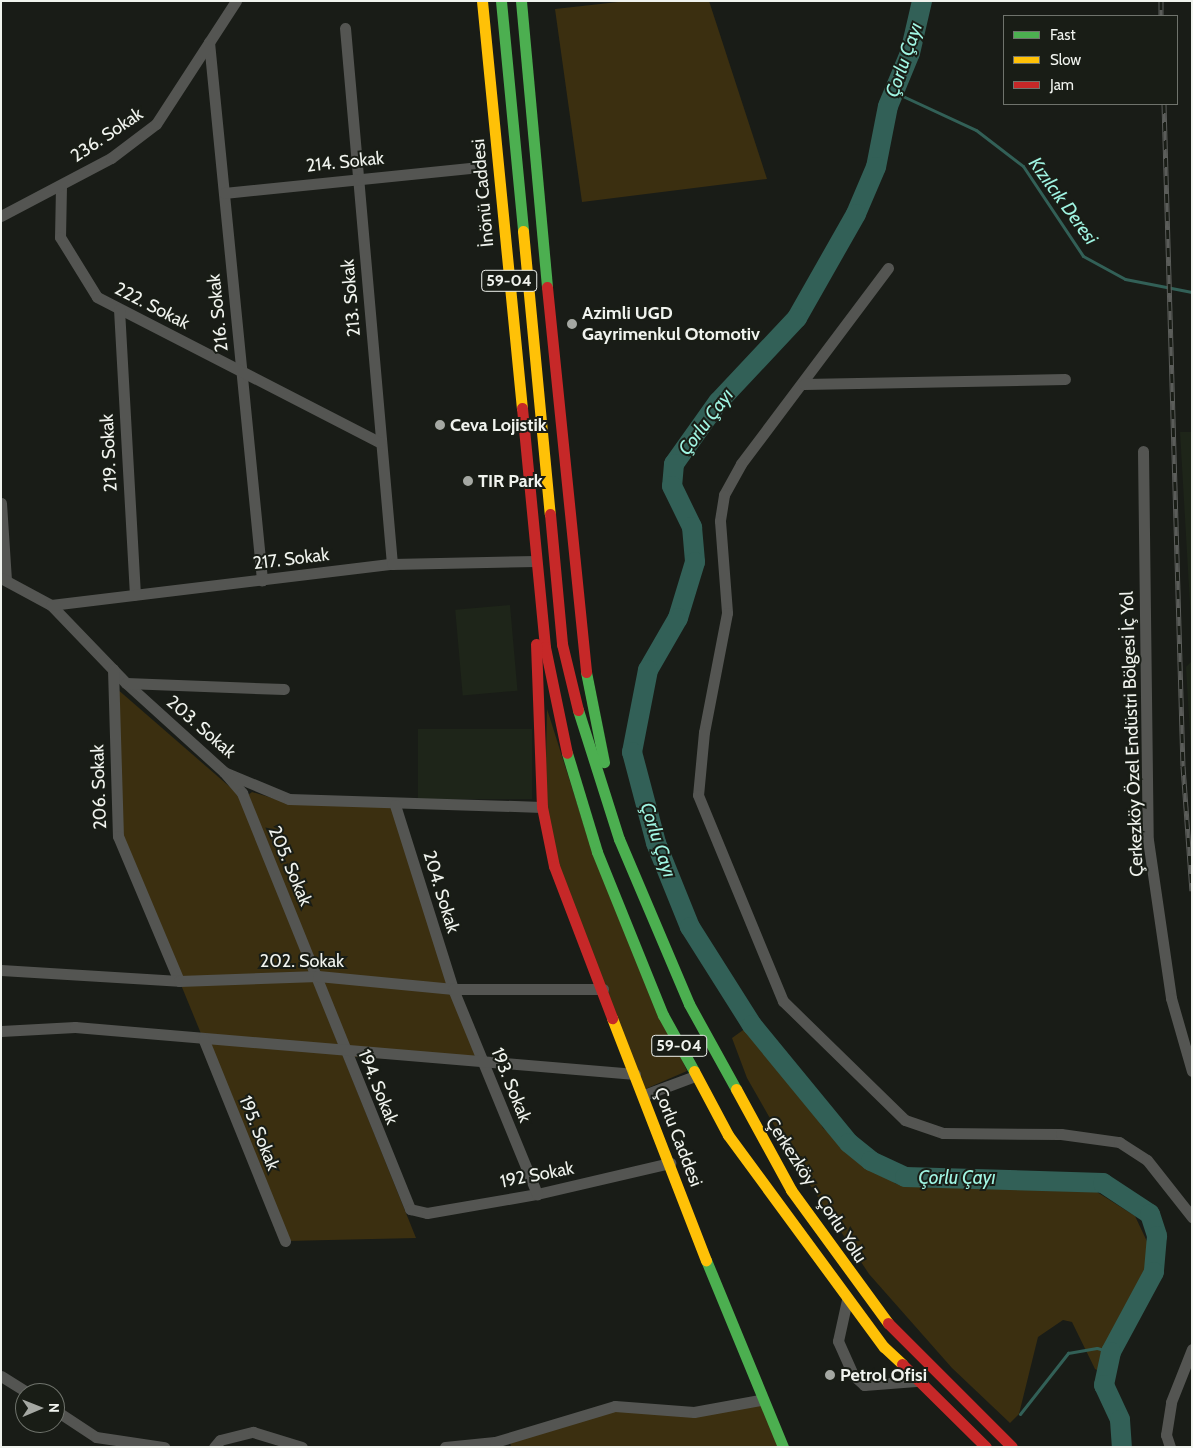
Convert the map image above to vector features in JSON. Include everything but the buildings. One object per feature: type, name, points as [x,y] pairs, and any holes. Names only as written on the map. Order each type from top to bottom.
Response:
[{"type":"main road","points":[[478,1],[484,19]]},
{"type":"main road","name":"İnönü Caddesi","points":[[482,1],[536,561]]},
{"type":"main road","name":"59-04","points":[[500,1],[562,644],[594,766],[647,912]]},
{"type":"main road","points":[[521,1],[580,644],[602,754],[647,912]]},
{"type":"main road","name":"59-04","points":[[536,561],[545,647],[572,775],[623,922],[662,1015],[728,1135],[847,1300],[916,1381],[986,1447]]},
{"type":"main road","name":"Çorlu Caddesi","points":[[536,561],[536,723],[542,807],[554,866],[644,1095],[760,1400],[783,1447]]},
{"type":"main road","name":"Çerkezköy - Çorlu Yolu","points":[[647,912],[749,1120],[791,1190],[897,1335],[1012,1447]]},
{"type":"street","name":"236. Sokak","points":[[1,216],[61,186],[110,158],[156,124],[236,1]]},
{"type":"street","name":"213. Sokak","points":[[345,28],[392,564]]},
{"type":"street","name":"216. Sokak","points":[[209,42],[262,580]]},
{"type":"street","name":"214. Sokak","points":[[224,193],[358,177],[470,168]]},
{"type":"street","name":"222. Sokak","points":[[61,186],[60,238],[96,297],[381,443]]},
{"type":"street","points":[[888,268],[804,384],[741,464],[724,495],[720,521],[727,613],[704,732],[698,795],[783,1001],[905,1120],[943,1133],[1061,1134],[1119,1142],[1147,1160],[1192,1217]]},
{"type":"street","name":"219. Sokak","points":[[119,309],[135,595]]},
{"type":"street","points":[[804,384],[1065,379]]},
{"type":"street","name":"Çerkezköy Özel Endüstri Bölgesi İç Yol","points":[[1143,451],[1148,840],[1171,998],[1192,1071]]},
{"type":"street","points":[[1,503],[4,579]]},
{"type":"street","name":"217. Sokak","points":[[51,605],[392,564],[536,561]]},
{"type":"street","name":"203. Sokak","points":[[4,579],[51,605],[126,683],[224,772],[289,799],[395,805],[542,807]]},
{"type":"street","name":"206. Sokak","points":[[113,669],[118,836],[178,981]]},
{"type":"street","points":[[126,683],[284,689]]},
{"type":"street","name":"205. Sokak","points":[[224,772],[242,793],[318,976]]},
{"type":"street","name":"204. Sokak","points":[[395,805],[452,989]]},
{"type":"street","name":"202. Sokak","points":[[1,970],[178,981],[318,976],[452,989],[603,989]]},
{"type":"street","name":"194. Sokak","points":[[318,976],[345,1053],[410,1210]]},
{"type":"street","name":"193. Sokak","points":[[452,989],[537,1194]]},
{"type":"street","points":[[1,1031],[75,1027],[345,1053],[635,1074]]},
{"type":"street","name":"195. Sokak","points":[[203,1038],[285,1241]]},
{"type":"street","points":[[644,1095],[695,1076]]},
{"type":"street","name":"192 Sokak","points":[[410,1210],[427,1213],[537,1194],[670,1163]]},
{"type":"street","points":[[847,1300],[838,1342],[853,1375],[864,1385],[916,1381]]},
{"type":"street","points":[[1170,1447],[1166,1435],[1171,1402],[1192,1349]]},
{"type":"street","points":[[1,1376],[15,1385]]},
{"type":"street","points":[[446,1447],[495,1442],[615,1406],[694,1412],[760,1400]]},
{"type":"street","points":[[65,1417],[96,1437],[164,1447]]},
{"type":"street","points":[[214,1447],[220,1440],[253,1432],[302,1447]]},
{"type":"shaded area","points":[[627,1],[709,1],[767,179],[582,202],[555,9]]},
{"type":"shaded area","points":[[1180,432],[1192,432],[1192,639]]},
{"type":"shaded area","points":[[510,605],[517,691],[463,695],[455,610]]},
{"type":"shaded area","points":[[1192,661],[1192,769],[1186,667]]},
{"type":"shaded area","points":[[116,688],[238,794],[416,1238],[286,1241],[120,836]]},
{"type":"shaded area","points":[[547,709],[594,857],[687,1071],[643,1090],[556,865],[545,807]]},
{"type":"shaded area","points":[[418,729],[532,729],[532,799],[418,799]]},
{"type":"shaded area","points":[[252,792],[289,803],[394,806],[484,1063],[352,1057],[248,795]]},
{"type":"shaded area","points":[[746,1028],[797,1080],[823,1128],[896,1184],[1097,1192],[1135,1216],[1152,1252],[1111,1377],[1095,1369],[1072,1322],[1063,1320],[1038,1337],[1019,1414],[1010,1423],[952,1368],[869,1274],[796,1164],[747,1078],[732,1038]]},
{"type":"shaded area","points":[[760,1403],[779,1447],[511,1447],[510,1442],[617,1409],[693,1414]]},
{"type":"waterway","name":"Çorlu Çayı","points":[[922,1],[910,53],[888,106],[876,167],[856,214],[797,318],[718,402],[674,464],[672,486],[692,527],[695,562],[678,618],[648,670],[632,752],[656,843],[690,927],[752,1025],[849,1143],[871,1161],[905,1177],[1103,1183],[1150,1214],[1157,1236],[1154,1272],[1111,1352],[1104,1385],[1120,1420],[1122,1447]]},
{"type":"waterway","name":"Kızılcık Deresi","points":[[894,92],[976,130],[1023,166],[1083,256],[1125,279],[1192,292]]},
{"type":"waterway","points":[[1020,1414],[1068,1353],[1097,1348],[1111,1352]]},
{"type":"railway","points":[[1161,1],[1161,15]]},
{"type":"railway","points":[[1164,105],[1183,766],[1192,891]]},
{"type":"traffic: fast","points":[[501,1],[523,231]]},
{"type":"traffic: fast","points":[[521,1],[547,287]]},
{"type":"traffic: fast","points":[[586,672],[604,762]]},
{"type":"traffic: fast","points":[[578,710],[619,839],[689,1004],[736,1089]]},
{"type":"traffic: fast","points":[[567,753],[597,852],[663,1015],[694,1071]]},
{"type":"traffic: fast","points":[[706,1260],[783,1447]]},
{"type":"traffic: slow","points":[[482,1],[522,408]]},
{"type":"traffic: slow","points":[[523,231],[550,514]]},
{"type":"traffic: slow","points":[[612,1018],[706,1260]]},
{"type":"traffic: slow","points":[[694,1071],[728,1135],[884,1347],[902,1364]]},
{"type":"traffic: slow","points":[[736,1089],[791,1190],[888,1323]]},
{"type":"traffic: jam","points":[[547,287],[586,672]]},
{"type":"traffic: jam","points":[[522,408],[545,647],[567,753]]},
{"type":"traffic: jam","points":[[550,514],[562,644],[578,710]]},
{"type":"traffic: jam","points":[[536,644],[542,807]]},
{"type":"traffic: jam","points":[[542,807],[554,866],[612,1018]]},
{"type":"traffic: jam","points":[[888,1323],[1012,1447]]},
{"type":"traffic: jam","points":[[902,1364],[986,1447]]},
{"type":"place","name":"Azimli UGD Gayrimenkul Otomotiv","points":[[572,324]]},
{"type":"place","name":"Ceva Lojistik","points":[[440,425]]},
{"type":"place","name":"TIR Park","points":[[468,481]]},
{"type":"place","name":"Petrol Ofisi","points":[[830,1375]]}]
